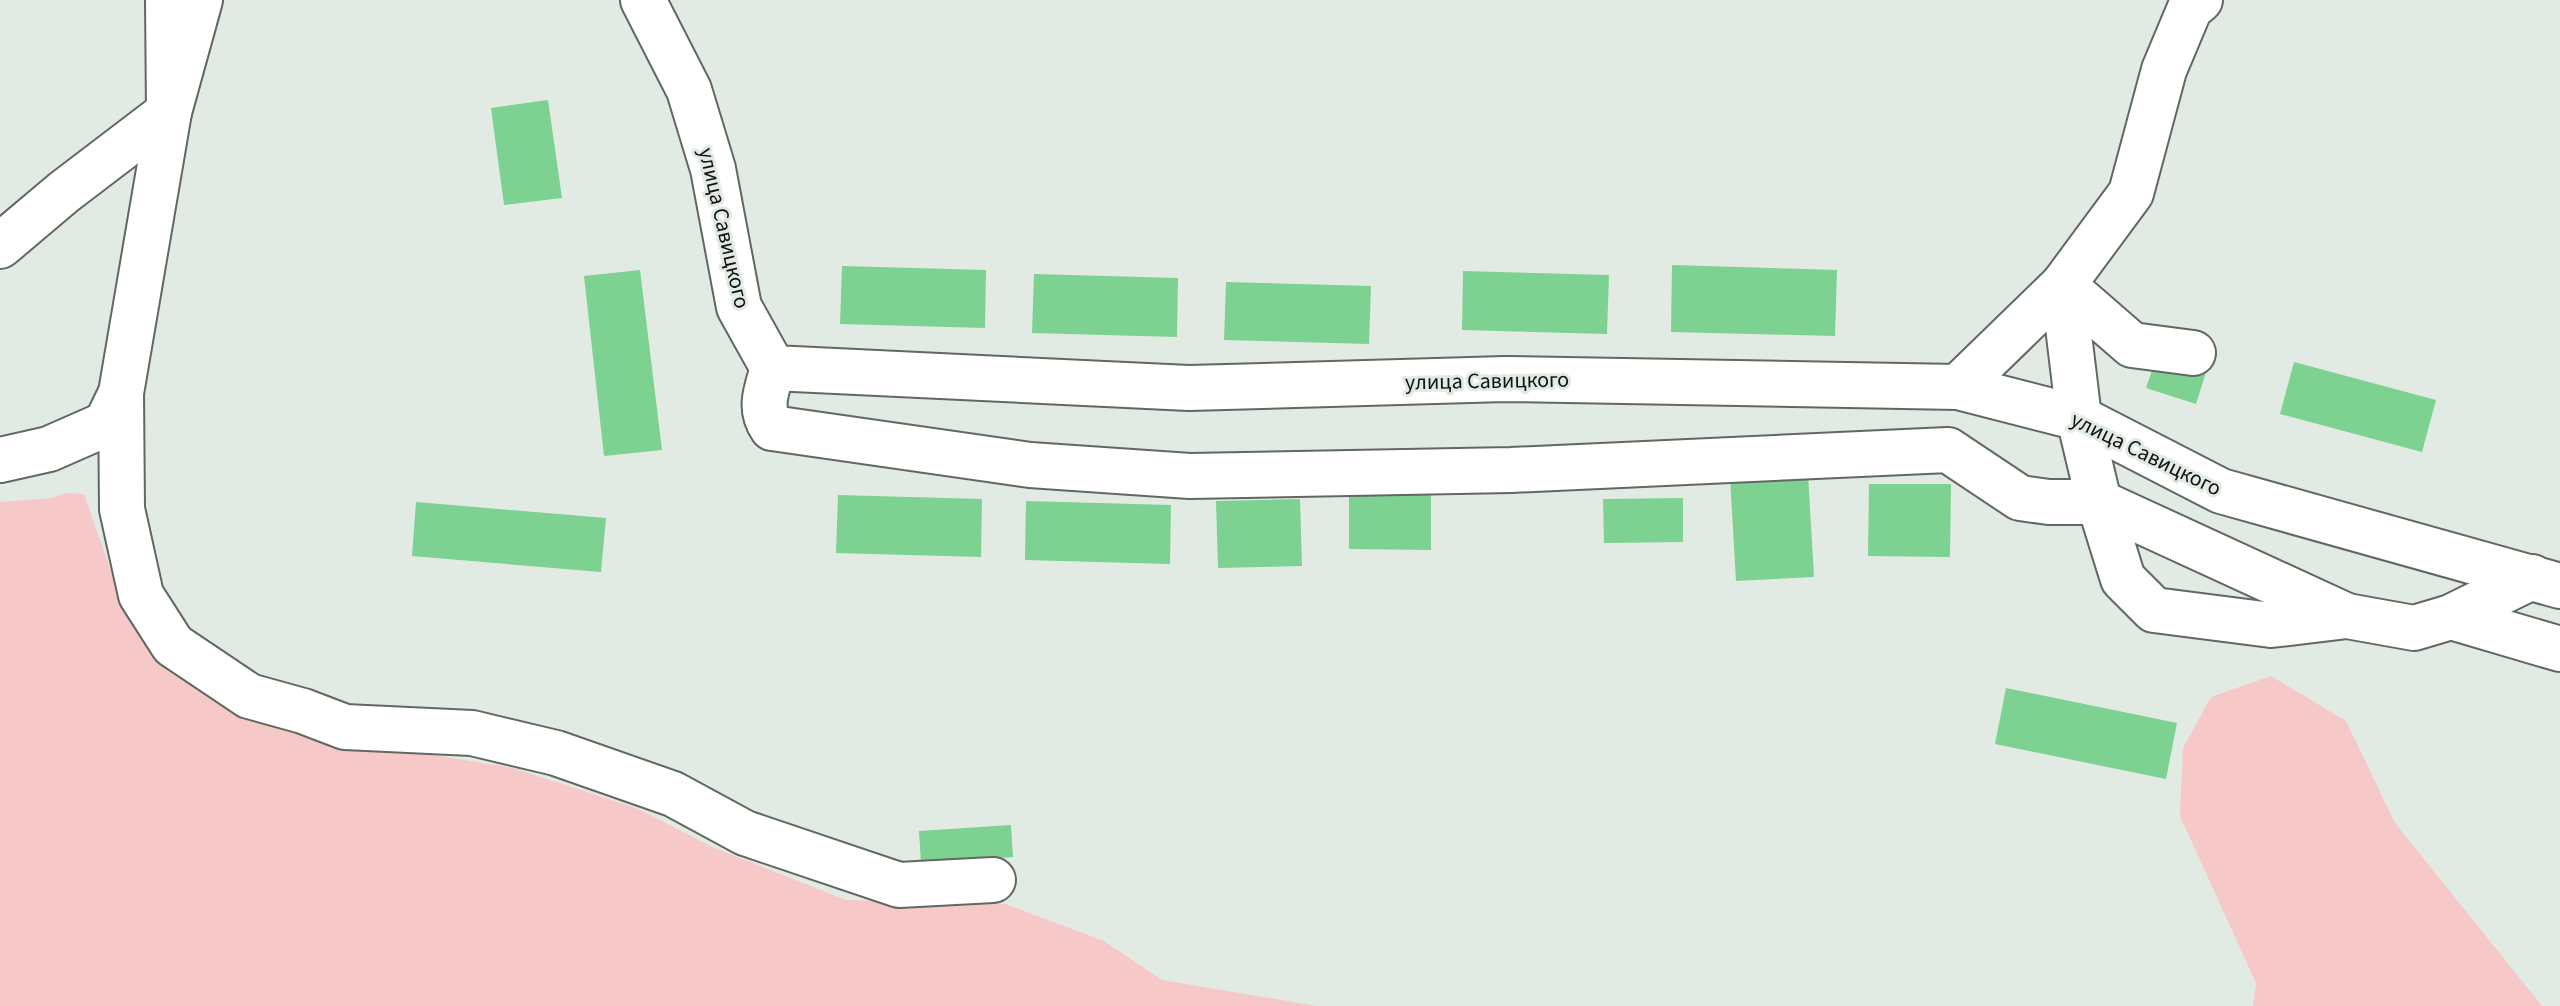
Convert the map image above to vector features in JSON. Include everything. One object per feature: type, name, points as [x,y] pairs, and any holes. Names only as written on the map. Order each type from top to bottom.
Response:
[{"type":"street","points":[[168,0],[169,112]]},
{"type":"street","points":[[200,0],[169,112],[121,393],[122,509],[141,595],[173,645],[249,696],[345,727],[472,733],[556,753],[673,794],[745,833],[899,885],[993,880]]},
{"type":"street","name":"улица Савицкого","points":[[643,0],[689,90],[713,169],[739,307],[773,368],[1189,388],[1505,379],[1958,387],[2079,418],[2221,491],[2546,582]]},
{"type":"street","points":[[1958,387],[2063,285],[2131,193],[2164,70],[2190,8],[2200,0]]},
{"type":"street","points":[[0,246],[64,192],[169,112]]},
{"type":"street","points":[[2063,285],[2132,345],[2193,353]]},
{"type":"street","points":[[2063,285],[2079,418],[2099,502],[2123,579],[2154,610],[2271,625],[2347,616]]},
{"type":"street","points":[[773,368],[764,398],[765,418],[772,428],[1030,465],[1205,476],[1511,470],[1826,453],[1948,450],[2020,498],[2049,502],[2099,502],[2347,616],[2414,628],[2546,582]]},
{"type":"street","points":[[0,460],[49,449],[106,424],[121,393]]},
{"type":"street","points":[[2451,617],[2560,649]]},
{"type":"shaded area","points":[[66,493],[84,494],[120,597],[336,739],[513,768],[639,809],[712,847],[846,900],[1005,904],[1104,941],[1162,980],[1317,1006],[0,1006],[0,502],[51,498]]},
{"type":"shaded area","points":[[2271,676],[2346,721],[2395,823],[2542,1006],[2253,1006],[2256,983],[2180,816],[2183,748],[2211,697]]},
{"type":"building","points":[[548,100],[562,198],[504,205],[491,108]]},
{"type":"building","points":[[1672,265],[1837,270],[1835,336],[1671,332]]},
{"type":"building","points":[[842,266],[986,270],[985,328],[840,324]]},
{"type":"building","points":[[640,270],[662,450],[604,456],[584,276]]},
{"type":"building","points":[[1463,271],[1609,275],[1607,334],[1462,330]]},
{"type":"building","points":[[1034,274],[1178,278],[1177,337],[1032,333]]},
{"type":"building","points":[[1226,282],[1371,286],[1369,344],[1224,340]]},
{"type":"building","points":[[2158,353],[2207,369],[2196,404],[2146,388]]},
{"type":"building","points":[[2294,362],[2436,400],[2422,452],[2280,414]]},
{"type":"building","points":[[1808,473],[1814,577],[1736,581],[1730,477]]},
{"type":"building","points":[[1869,484],[1951,484],[1950,557],[1868,556]]},
{"type":"building","points":[[1349,488],[1431,489],[1431,550],[1349,549]]},
{"type":"building","points":[[838,495],[982,499],[981,557],[836,553]]},
{"type":"building","points":[[1683,498],[1683,542],[1604,543],[1603,499]]},
{"type":"building","points":[[1300,499],[1302,566],[1218,568],[1216,501]]},
{"type":"building","points":[[1026,501],[1171,505],[1170,564],[1025,560]]},
{"type":"building","points":[[416,502],[606,518],[601,572],[412,556]]},
{"type":"building","points":[[2006,688],[2177,723],[2166,779],[1995,744]]},
{"type":"building","points":[[1011,825],[1013,857],[921,864],[919,831]]}]
